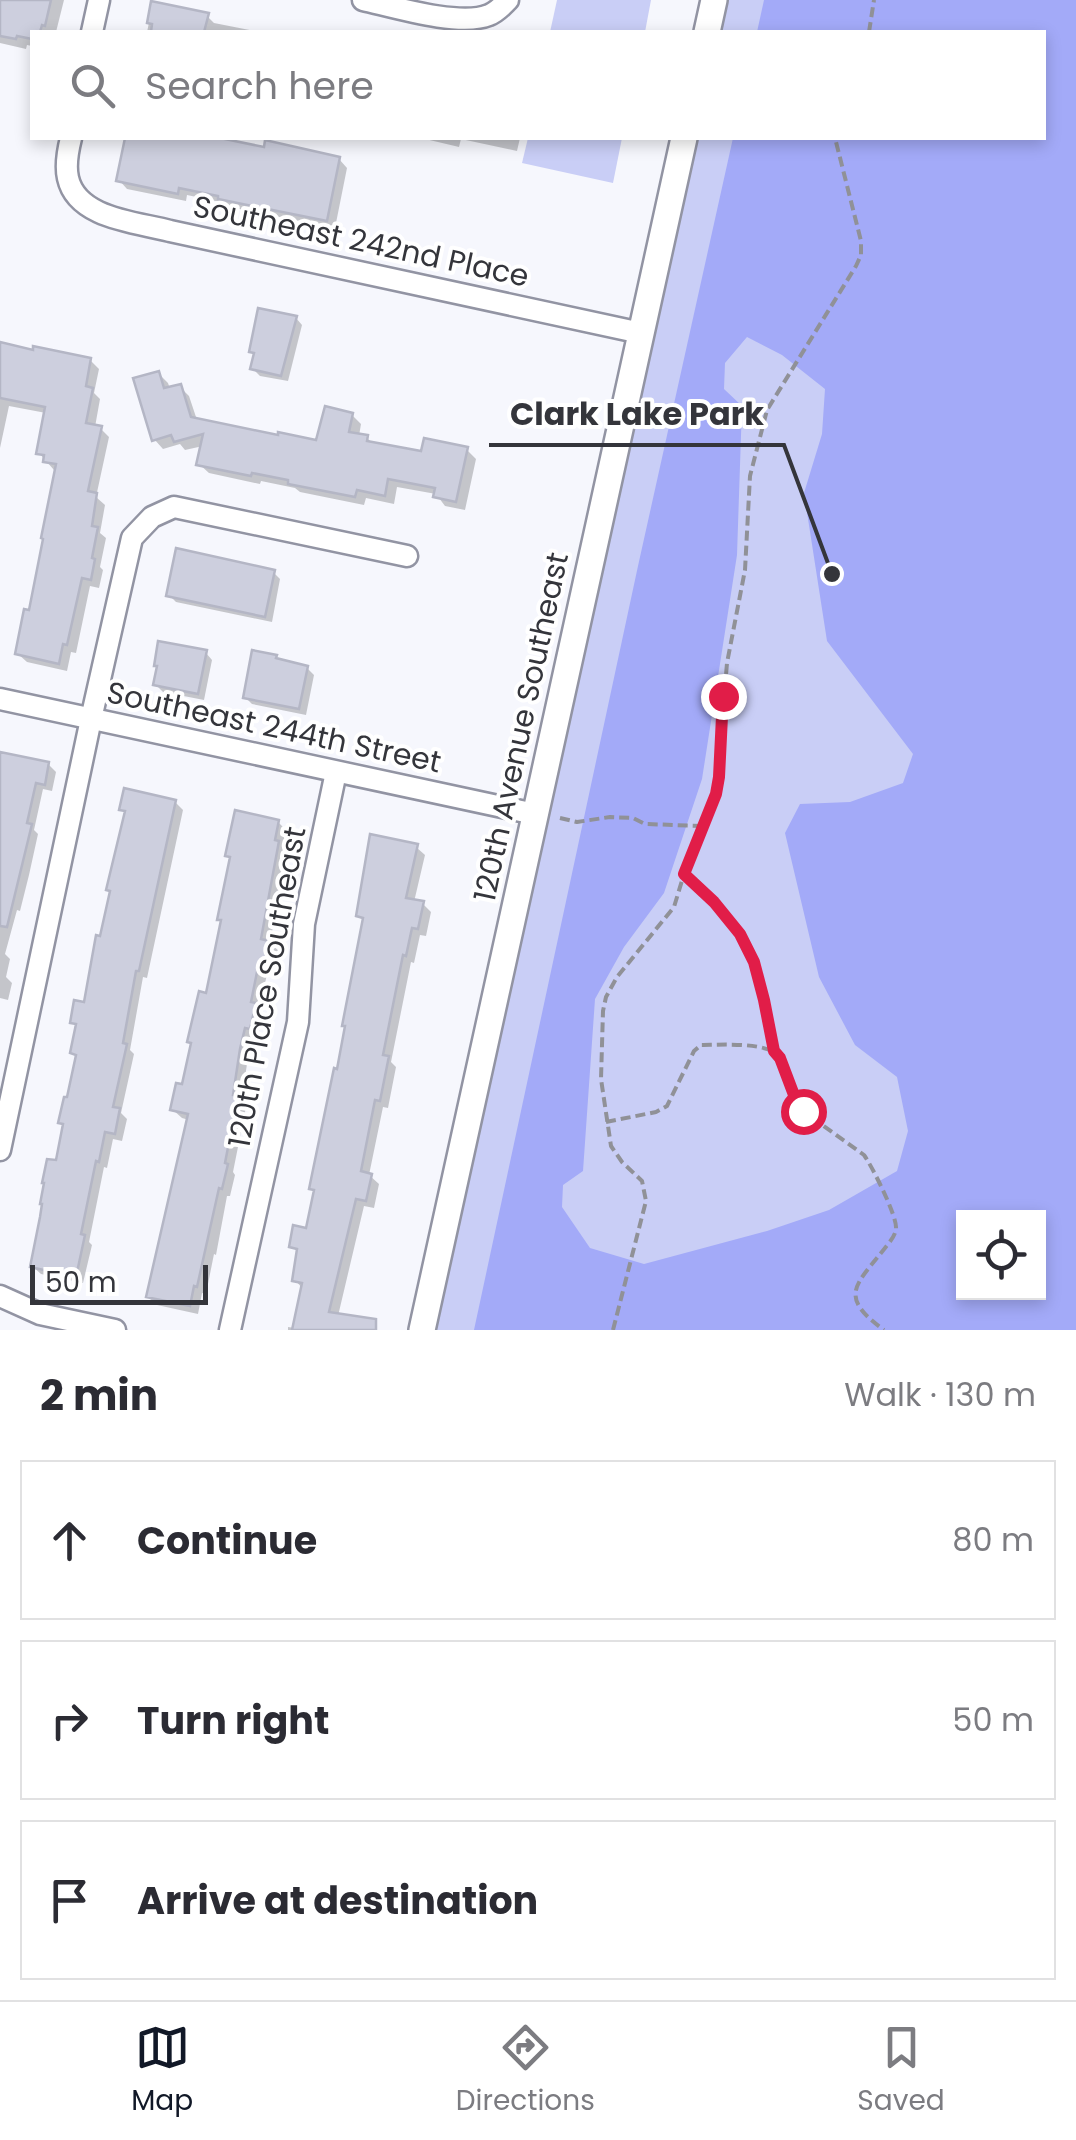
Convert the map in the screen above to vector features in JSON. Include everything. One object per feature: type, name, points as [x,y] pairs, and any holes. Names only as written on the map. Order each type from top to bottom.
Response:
[{"type":"street","points":[[92,30],[99,0]]},
{"type":"street","points":[[363,0],[420,13],[477,18],[498,10],[508,0]]},
{"type":"street","points":[[707,30],[714,0]]},
{"type":"street","name":"Southeast 242nd Place","points":[[71,140],[68,180],[83,204],[101,213],[641,333]]},
{"type":"street","name":"120th Avenue Southeast","points":[[422,1330],[543,815],[684,140]]},
{"type":"street","points":[[0,1150],[132,538],[152,516],[174,508],[407,556]]},
{"type":"street","name":"Southeast 244th Street","points":[[0,699],[543,815]]},
{"type":"street","name":"120th Place Southeast","points":[[230,1330],[298,1022],[304,924],[336,772]]},
{"type":"street","points":[[0,1296],[40,1314],[115,1330]]},
{"type":"path","points":[[869,30],[874,0]]},
{"type":"path","points":[[613,1330],[646,1200],[642,1181],[610,1146],[601,1079],[602,1011],[618,977],[674,907],[716,794],[723,696],[745,570],[750,476],[766,410],[860,255],[861,242],[836,140]]},
{"type":"path","points":[[543,815],[577,822],[610,817],[632,818],[645,824],[703,826]]},
{"type":"path","points":[[684,874],[740,934],[754,962],[774,1051],[797,1103],[864,1155],[894,1216],[892,1240],[856,1286],[856,1300],[869,1319],[884,1330]]},
{"type":"path","points":[[606,1122],[656,1112],[667,1106],[694,1051],[702,1045],[774,1051]]},
{"type":"shaded area","points":[[557,0],[651,0],[645,30],[550,30]]},
{"type":"shaded area","points":[[714,0],[1076,0],[1076,1330],[422,1330],[684,140],[1046,140],[1046,30],[707,30]]},
{"type":"shaded area","points":[[764,0],[1076,0],[1076,1330],[474,1330],[733,140],[1046,140],[1046,30],[757,30]],"holes":[[[747,337],[782,355],[825,389],[822,434],[804,493],[827,641],[913,754],[903,783],[850,802],[800,804],[785,833],[819,977],[855,1045],[897,1077],[908,1131],[897,1171],[829,1210],[644,1264],[590,1248],[562,1207],[563,1185],[583,1171],[595,999],[624,947],[664,893],[702,779],[737,555],[742,406],[724,389],[725,363]]]},
{"type":"shaded area","points":[[528,140],[622,140],[613,183],[522,163]]},
{"type":"building","points":[[0,0],[51,0],[45,26],[30,30],[30,39],[0,36]]},
{"type":"building","points":[[151,1],[209,13],[205,30],[151,30],[152,24],[147,23]]},
{"type":"building","points":[[125,140],[230,140],[264,147],[265,140],[340,157],[327,221],[179,188],[178,194],[116,181]]},
{"type":"building","points":[[258,308],[297,316],[281,376],[250,369],[254,353],[249,352]]},
{"type":"building","points":[[0,342],[91,358],[86,386],[93,388],[86,423],[102,426],[88,491],[97,493],[92,526],[98,527],[92,558],[95,559],[91,580],[82,578],[59,664],[15,654],[24,609],[29,610],[56,464],[43,462],[44,455],[36,454],[45,407],[0,398]]},
{"type":"building","points":[[159,371],[164,388],[181,384],[191,417],[316,440],[325,406],[353,413],[349,432],[368,435],[367,441],[421,451],[424,438],[468,447],[456,502],[433,497],[435,488],[388,479],[385,496],[357,490],[355,497],[288,484],[288,480],[196,465],[203,434],[174,442],[171,435],[152,441],[133,378]]},
{"type":"building","points":[[176,548],[275,570],[265,617],[166,596]]},
{"type":"building","points":[[158,641],[207,650],[198,694],[153,685]]},
{"type":"building","points":[[252,650],[308,666],[299,709],[243,698]]},
{"type":"building","points":[[0,752],[49,762],[45,785],[36,783],[27,823],[32,824],[7,927],[0,926]]},
{"type":"building","points":[[124,788],[176,800],[136,971],[123,1043],[127,1044],[113,1107],[120,1108],[115,1134],[105,1132],[99,1162],[96,1161],[76,1277],[30,1267],[47,1159],[56,1160],[63,1124],[58,1123],[76,1055],[70,1053],[76,1024],[70,1023],[74,1000],[84,1002],[96,935],[100,936],[110,891],[106,890],[125,811],[119,810]]},
{"type":"building","points":[[235,810],[279,820],[275,840],[279,841],[261,939],[273,942],[268,964],[259,962],[251,1002],[256,1003],[240,1049],[233,1095],[238,1096],[225,1163],[228,1164],[190,1306],[146,1297],[188,1114],[170,1110],[176,1083],[182,1084],[199,991],[206,993],[221,920],[217,920],[230,857],[225,856]]},
{"type":"building","points":[[370,834],[418,844],[406,898],[424,901],[418,929],[412,928],[406,956],[403,955],[383,1055],[389,1056],[380,1101],[375,1100],[361,1171],[372,1174],[366,1201],[356,1199],[329,1312],[376,1319],[376,1330],[292,1330],[302,1283],[292,1281],[297,1249],[289,1247],[293,1225],[306,1228],[314,1190],[309,1189],[334,1068],[337,1069],[363,918],[356,916]]},
{"type":"place","name":"Clark Lake Park","points":[[832,574]]},
{"type":"route","points":[[723,696],[716,794],[684,874],[740,934],[754,962],[774,1051],[803,1111]]}]
